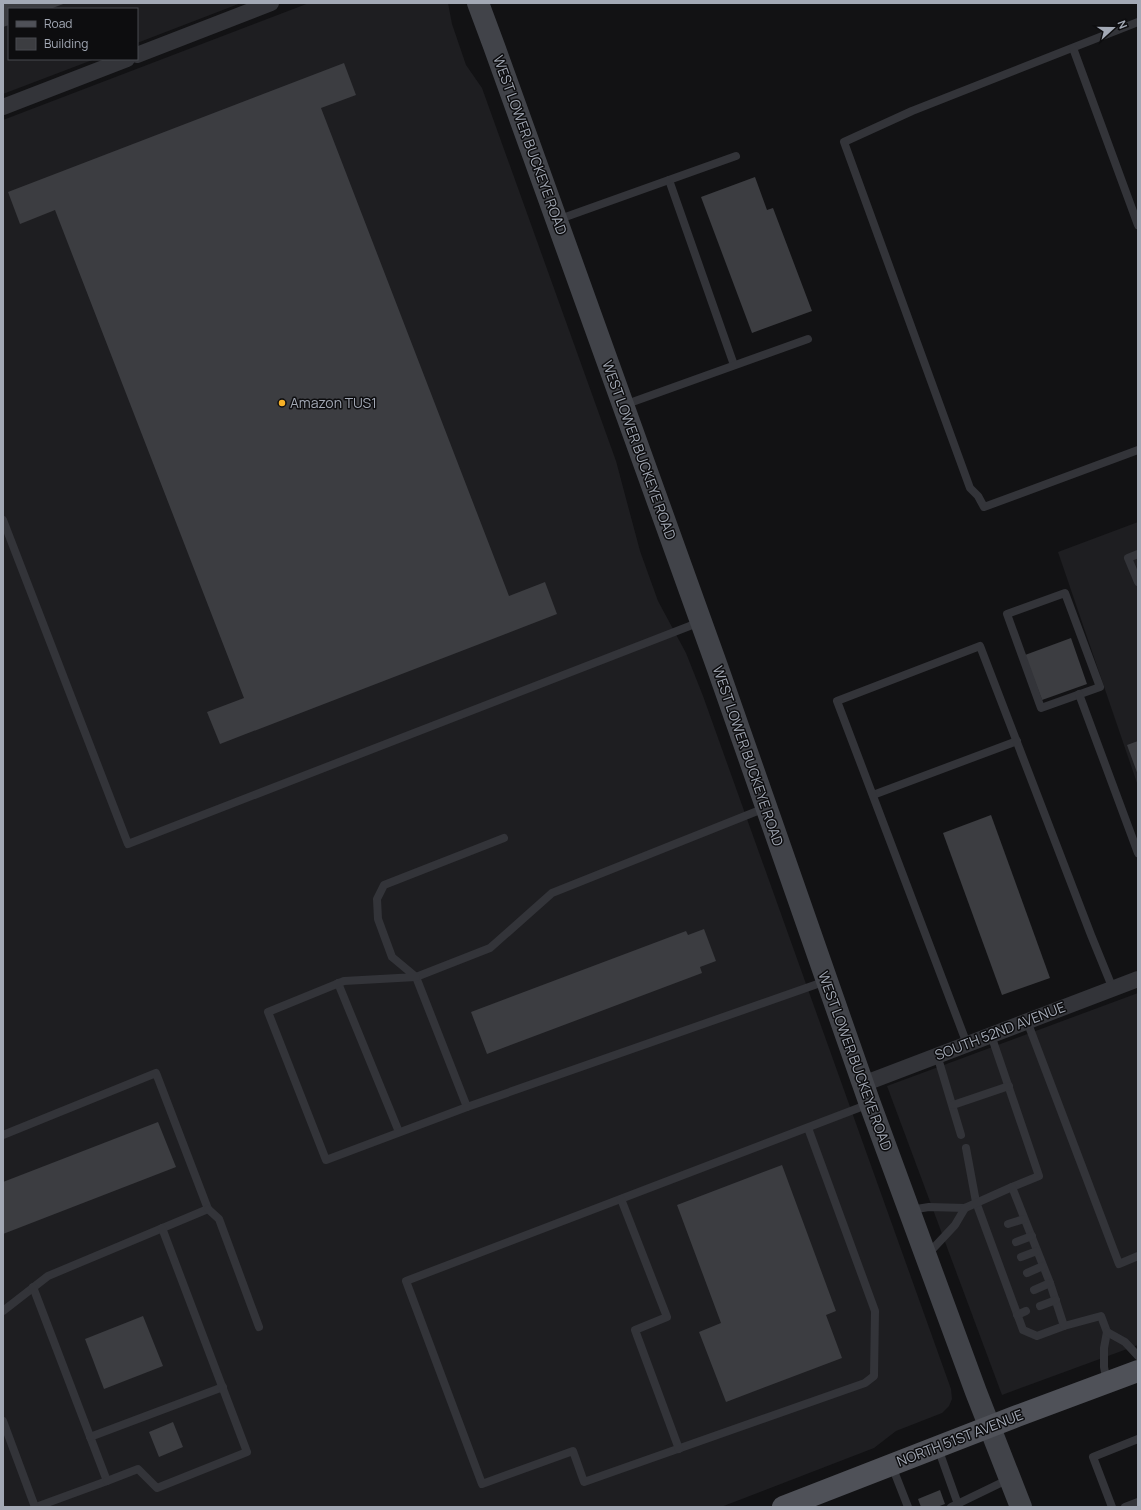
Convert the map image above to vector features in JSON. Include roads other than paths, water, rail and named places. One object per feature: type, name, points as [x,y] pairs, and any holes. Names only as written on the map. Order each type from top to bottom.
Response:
[{"type":"main road","name":"WEST LOWER BUCKEYE ROAD","points":[[478,3],[701,622],[866,1094],[989,1427],[1021,1507]]},
{"type":"main road","name":"NORTH 51ST AVENUE","points":[[783,1507],[1138,1371]]},
{"type":"street","points":[[138,55],[271,3]]},
{"type":"street","points":[[3,108],[124,60]]},
{"type":"street","name":"SOUTH 52ND AVENUE","points":[[866,1094],[937,1055],[1138,979]]},
{"type":"lane","points":[[1138,22],[912,111],[844,142],[970,488],[978,496],[984,507],[1138,450]]},
{"type":"lane","points":[[1073,48],[1138,225]]},
{"type":"lane","points":[[557,220],[736,156]]},
{"type":"lane","points":[[669,180],[734,365]]},
{"type":"lane","points":[[623,406],[808,339]]},
{"type":"lane","points":[[3,520],[128,844],[701,622]]},
{"type":"lane","points":[[1138,554],[1128,558],[1138,582]]},
{"type":"lane","points":[[1065,593],[1100,686],[1079,694],[1041,708],[1007,614],[1065,593]]},
{"type":"lane","points":[[967,1044],[837,701],[980,646],[1113,989]]},
{"type":"lane","points":[[1079,694],[1138,853]]},
{"type":"lane","points":[[873,795],[1017,741]]},
{"type":"lane","points":[[766,808],[552,893],[490,948],[416,977],[344,981],[268,1012],[326,1160],[467,1107],[827,981]]},
{"type":"lane","points":[[467,1107],[416,977],[392,957],[378,919],[377,899],[384,885],[504,838]]},
{"type":"lane","points":[[338,983],[399,1132]]},
{"type":"lane","points":[[1027,1021],[1119,1264],[1138,1256]]},
{"type":"lane","points":[[909,1210],[929,1207],[965,1208],[1039,1176],[991,1035]]},
{"type":"lane","points":[[937,1055],[962,1135]]},
{"type":"lane","points":[[3,1135],[156,1073],[208,1209],[219,1220],[259,1327]]},
{"type":"lane","points":[[953,1106],[1009,1086]]},
{"type":"lane","points":[[808,1128],[875,1311],[874,1376],[865,1383],[584,1482],[573,1451],[482,1484],[406,1281],[808,1128],[866,1094]]},
{"type":"lane","points":[[966,1148],[976,1202],[990,1231],[1003,1265],[1005,1282],[1015,1297],[1017,1315],[1023,1330],[1037,1336],[1064,1326],[1101,1316],[1107,1332],[1104,1348],[1104,1367],[1107,1382]]},
{"type":"lane","points":[[1012,1187],[1038,1251],[1064,1326]]},
{"type":"lane","points":[[621,1199],[667,1317],[635,1330],[679,1449]]},
{"type":"lane","points":[[926,1256],[955,1225],[965,1208]]},
{"type":"lane","points":[[3,1311],[48,1276],[208,1209]]},
{"type":"lane","points":[[1008,1224],[1024,1219]]},
{"type":"lane","points":[[3,1421],[36,1507],[138,1469],[157,1488],[247,1452],[162,1228]]},
{"type":"lane","points":[[1016,1242],[1032,1236]]},
{"type":"lane","points":[[1022,1257],[1038,1251]]},
{"type":"lane","points":[[1028,1273],[1043,1266]]},
{"type":"lane","points":[[1005,1282],[1014,1278]]},
{"type":"lane","points":[[1034,1290],[1050,1284]]},
{"type":"lane","points":[[33,1287],[107,1480]]},
{"type":"lane","points":[[1040,1306],[1056,1300]]},
{"type":"lane","points":[[1017,1315],[1026,1311]]},
{"type":"lane","points":[[1107,1332],[1125,1342],[1138,1356]]},
{"type":"lane","points":[[90,1437],[223,1387]]},
{"type":"lane","points":[[1112,1507],[1093,1457],[1138,1439]]},
{"type":"lane","points":[[938,1447],[956,1506],[1009,1479]]},
{"type":"lane","points":[[892,1465],[908,1507]]},
{"type":"lane","points":[[1125,1507],[1138,1502]]},
{"type":"place","name":"Amazon TUS1","points":[[282,403]]}]
